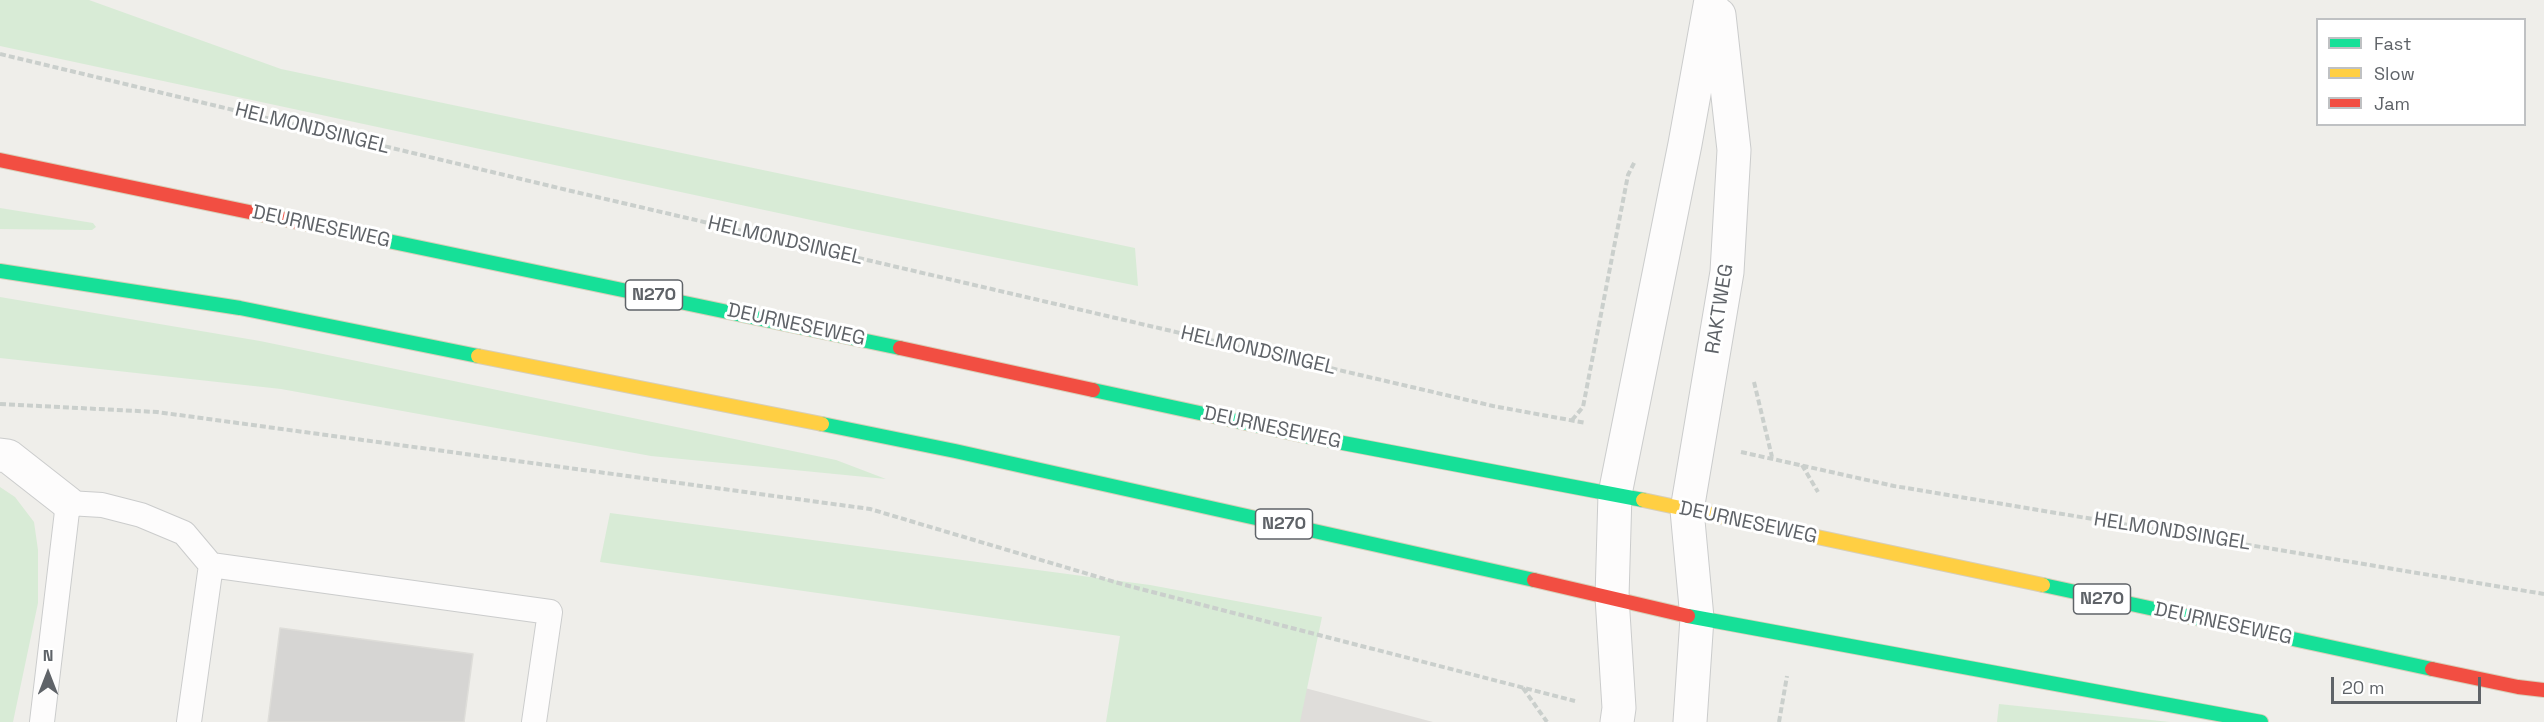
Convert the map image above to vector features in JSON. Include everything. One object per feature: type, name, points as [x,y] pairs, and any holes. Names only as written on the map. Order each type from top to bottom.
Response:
[{"type":"main road","name":"DEURNESEWEG","points":[[0,160],[795,325],[1306,436],[1616,494],[2494,682],[2544,690]]},
{"type":"main road","name":"N270","points":[[0,271],[240,308],[955,451],[1612,597],[1697,618],[1795,633],[2261,722]]},
{"type":"street","points":[[1618,715],[1612,597],[1616,494],[1711,0]]},
{"type":"street","name":"RAKTWEG","points":[[1697,618],[1687,510],[1727,272],[1734,150],[1717,0]]},
{"type":"street","points":[[0,455],[8,456],[68,502]]},
{"type":"street","points":[[1690,722],[1697,618]]},
{"type":"lane","points":[[42,722],[68,502],[112,507],[141,515],[184,532],[212,565],[550,612],[534,722]]},
{"type":"lane","points":[[189,722],[212,565]]},
{"type":"path","name":"HELMONDSINGEL","points":[[0,54],[579,193],[1494,406],[1572,421]]},
{"type":"path","points":[[0,404],[157,412],[870,509],[1125,585],[1522,687],[1618,715]]},
{"type":"path","name":"HELMONDSINGEL","points":[[1802,464],[1894,486],[2544,594]]},
{"type":"path","points":[[1522,687],[1547,722]]},
{"type":"shaded area","points":[[1207,662],[1433,722],[1191,722]]},
{"type":"green space","points":[[0,0],[89,0],[281,69],[1135,248],[1138,286],[853,229],[0,46]]},
{"type":"green space","points":[[0,208],[93,223],[96,227],[92,230],[0,229]]},
{"type":"green space","points":[[0,297],[260,341],[836,460],[886,479],[651,456],[281,389],[0,358]]},
{"type":"green space","points":[[0,487],[15,497],[34,522],[38,550],[38,603],[13,722],[0,722]]},
{"type":"green space","points":[[610,513],[1150,585],[1322,617],[1300,722],[1106,722],[1120,636],[600,562]]},
{"type":"green space","points":[[1999,704],[2170,722],[1997,722]]},
{"type":"building","points":[[280,628],[473,654],[464,722],[268,722]]},
{"type":"traffic: fast","points":[[302,223],[900,348]]},
{"type":"traffic: fast","points":[[0,271],[240,308],[478,356]]},
{"type":"traffic: fast","points":[[1093,390],[1306,436],[1643,500]]},
{"type":"traffic: fast","points":[[822,424],[955,451],[1534,580]]},
{"type":"traffic: fast","points":[[2043,585],[2432,669]]},
{"type":"traffic: fast","points":[[1688,616],[2261,722]]},
{"type":"traffic: slow","points":[[478,356],[822,424]]},
{"type":"traffic: slow","points":[[1643,500],[2043,585]]},
{"type":"traffic: jam","points":[[0,160],[302,223]]},
{"type":"traffic: jam","points":[[900,348],[1093,390]]},
{"type":"traffic: jam","points":[[1534,580],[1688,616]]},
{"type":"traffic: jam","points":[[2432,669],[2518,687],[2544,690]]}]
